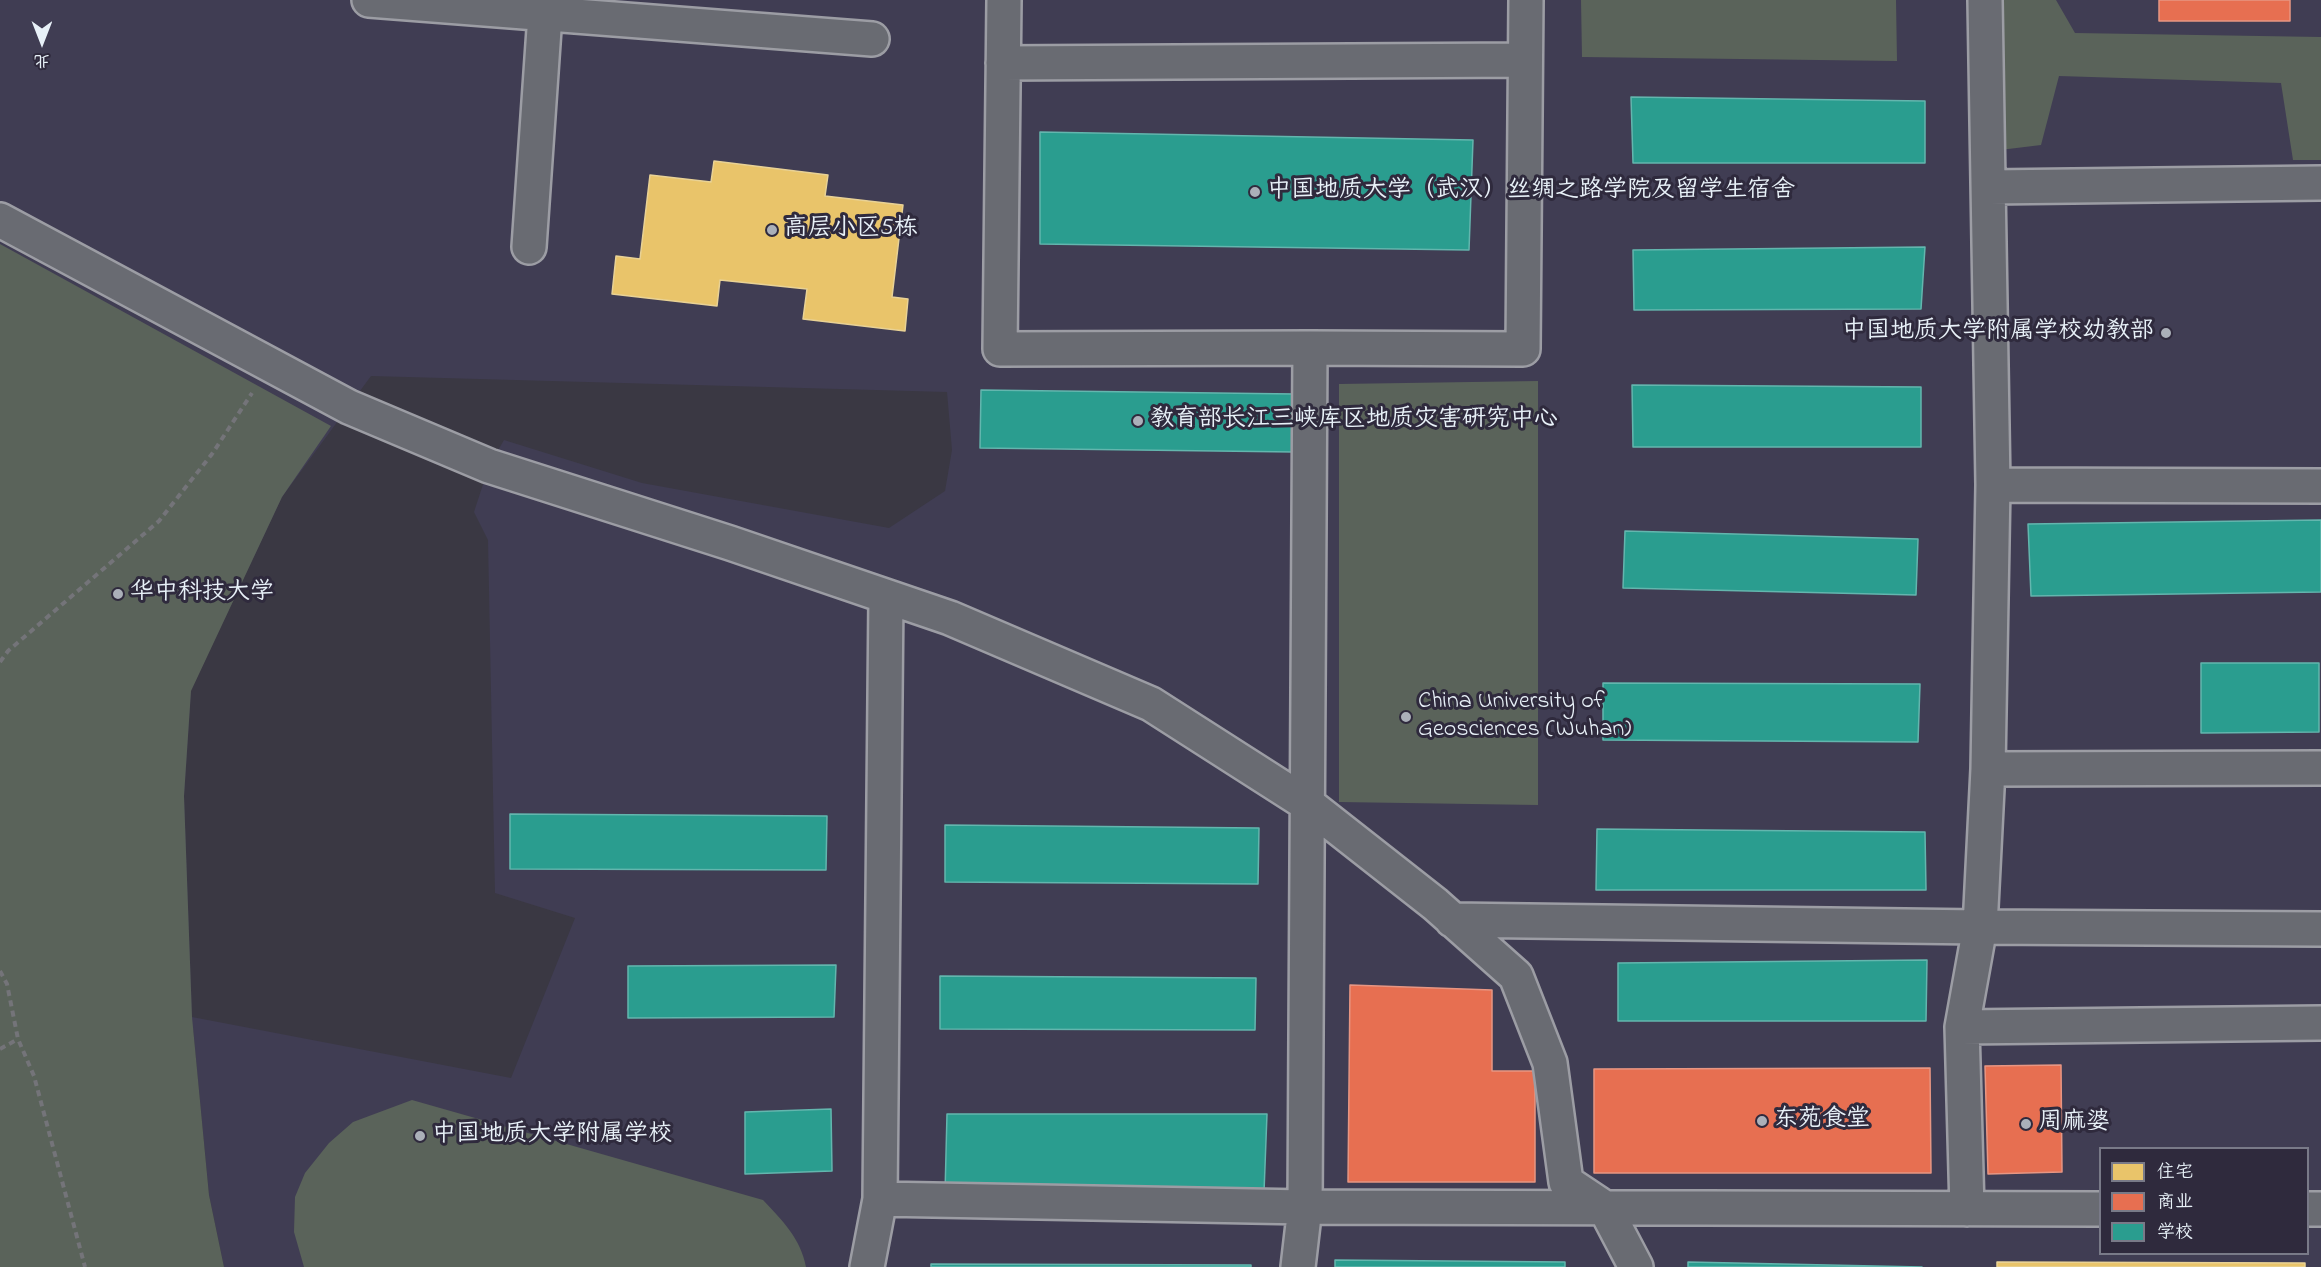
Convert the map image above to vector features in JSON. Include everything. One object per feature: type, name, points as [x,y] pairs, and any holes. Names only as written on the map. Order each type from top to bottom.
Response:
[{"type":"street","points":[[369,0],[546,7],[872,39]]},
{"type":"street","points":[[1004,0],[1000,349],[1523,349],[1526,0]]},
{"type":"street","points":[[1967,1209],[1962,1028],[1980,927],[1988,769],[1993,485],[1990,187],[1985,0]]},
{"type":"street","points":[[529,247],[546,7]]},
{"type":"street","points":[[1003,63],[1525,60]]},
{"type":"street","points":[[1990,187],[2321,183]]},
{"type":"street","points":[[0,220],[349,407],[489,466],[730,543],[950,618],[1151,704],[1309,805],[1452,920],[1516,976],[1550,1063],[1566,1182],[1605,1208],[1636,1267]]},
{"type":"street","points":[[1298,1267],[1305,1207],[1310,348]]},
{"type":"street","points":[[1993,485],[2321,486]]},
{"type":"street","points":[[867,1267],[880,1199],[886,597]]},
{"type":"street","points":[[1988,769],[2321,768]]},
{"type":"street","points":[[1452,920],[2321,929]]},
{"type":"street","points":[[1962,1028],[2321,1023]]},
{"type":"street","points":[[880,1199],[1305,1207],[2099,1209]]},
{"type":"path","points":[[0,662],[8,651],[159,520],[212,454],[270,365]]},
{"type":"path","points":[[0,971],[7,984],[18,1040],[34,1076],[85,1267]]},
{"type":"path","points":[[0,1049],[18,1040]]},
{"type":"shaded area","name":"China University of Geosciences (Wuhan)","points":[[0,0],[2321,0],[2321,1267],[224,1267],[209,1195],[193,1029],[0,1267]],"holes":[[[371,376],[947,392],[952,450],[945,491],[889,528],[642,483],[504,440],[489,466],[474,512],[488,540],[495,893],[575,918],[511,1078],[192,1017],[184,796],[191,690],[282,497]]]},
{"type":"shaded area","points":[[1581,0],[1896,0],[1897,61],[1582,57]]},
{"type":"shaded area","points":[[1999,0],[2056,0],[2075,33],[2321,37],[2321,160],[2293,160],[2281,83],[2059,76],[2041,145],[2000,150]]},
{"type":"shaded area","points":[[0,244],[331,426],[282,497],[191,691],[184,796],[192,1017],[209,1195],[224,1267],[0,1267]]},
{"type":"shaded area","points":[[1538,381],[1538,805],[1339,802],[1339,384]]},
{"type":"shaded area","points":[[412,1100],[763,1200],[795,1239],[806,1267],[304,1267],[294,1232],[295,1197],[305,1173],[329,1143],[353,1122]]},
{"type":"building: 住宅","name":"高层小区5栋","points":[[714,161],[828,175],[825,196],[903,205],[892,297],[908,299],[905,331],[803,319],[807,289],[720,280],[717,306],[612,294],[616,256],[640,259],[650,175],[711,182]]},
{"type":"building: 住宅","points":[[1997,1262],[2305,1263],[2305,1267],[1997,1267]]},
{"type":"building: 商业","points":[[2159,0],[2290,0],[2290,21],[2159,21]]},
{"type":"building: 商业","points":[[1350,985],[1492,990],[1492,1071],[1535,1071],[1535,1182],[1348,1182]]},
{"type":"building: 商业","points":[[2061,1065],[2062,1172],[1988,1174],[1985,1066]]},
{"type":"building: 商业","name":"东苑食堂","points":[[1930,1068],[1931,1173],[1594,1173],[1594,1069]]},
{"type":"building: 学校","points":[[1631,97],[1925,101],[1925,163],[1633,163]]},
{"type":"building: 学校","name":"中国地质大学（武汉）丝绸之路学院及留学生宿舍","points":[[1040,132],[1473,140],[1469,250],[1040,244]]},
{"type":"building: 学校","points":[[1925,247],[1921,309],[1634,310],[1633,250]]},
{"type":"building: 学校","points":[[1632,385],[1921,387],[1921,447],[1633,447]]},
{"type":"building: 学校","name":"教育部长江三峡库区地质灾害研究中心","points":[[981,390],[1295,394],[1294,452],[980,448]]},
{"type":"building: 学校","points":[[2321,520],[2321,592],[2031,596],[2028,524]]},
{"type":"building: 学校","points":[[1625,531],[1918,539],[1916,595],[1623,588]]},
{"type":"building: 学校","points":[[2201,663],[2319,663],[2319,732],[2201,733]]},
{"type":"building: 学校","points":[[1603,683],[1920,684],[1918,742],[1603,740]]},
{"type":"building: 学校","points":[[510,814],[827,816],[826,870],[510,869]]},
{"type":"building: 学校","points":[[945,825],[1259,828],[1258,884],[945,882]]},
{"type":"building: 学校","points":[[1597,829],[1925,832],[1926,890],[1596,890]]},
{"type":"building: 学校","points":[[1927,960],[1926,1021],[1618,1021],[1618,963]]},
{"type":"building: 学校","points":[[836,965],[834,1017],[628,1018],[628,966]]},
{"type":"building: 学校","points":[[940,976],[1256,978],[1255,1030],[940,1029]]},
{"type":"building: 学校","points":[[831,1109],[832,1171],[745,1174],[745,1112]]},
{"type":"building: 学校","points":[[947,1114],[1267,1114],[1264,1192],[945,1193]]},
{"type":"building: 学校","points":[[1335,1260],[1565,1262],[1565,1267],[1335,1267]]},
{"type":"building: 学校","points":[[1688,1262],[1922,1267],[1688,1267]]},
{"type":"building: 学校","points":[[931,1264],[1251,1265],[1251,1267],[931,1267]]},
{"type":"place","name":"中国地质大学（武汉）丝绸之路学院及留学生宿舍","points":[[1255,192]]},
{"type":"place","name":"高层小区5栋","points":[[772,230]]},
{"type":"place","name":"中国地质大学附属学校幼教部","points":[[2166,333]]},
{"type":"place","name":"教育部长江三峡库区地质灾害研究中心","points":[[1138,421]]},
{"type":"place","name":"华中科技大学","points":[[118,594]]},
{"type":"place","name":"China University of Geosciences (Wuhan)","points":[[1406,717]]},
{"type":"place","name":"东苑食堂","points":[[1762,1121]]},
{"type":"place","name":"周麻婆","points":[[2026,1124]]},
{"type":"place","name":"中国地质大学附属学校","points":[[420,1136]]}]
